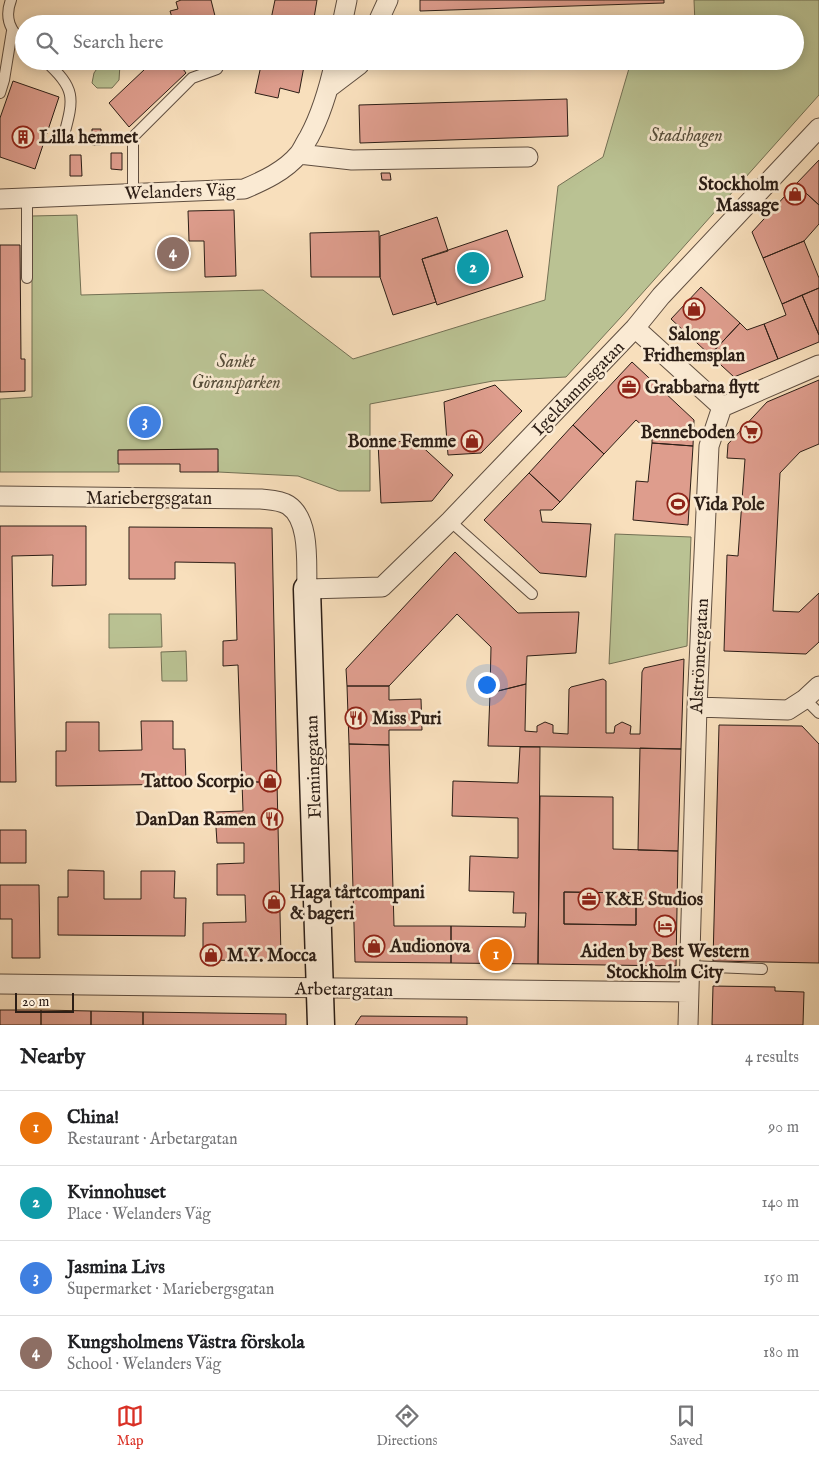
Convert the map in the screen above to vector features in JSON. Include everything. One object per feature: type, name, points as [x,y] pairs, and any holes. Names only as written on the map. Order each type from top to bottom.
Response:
[{"type":"street","points":[[344,15],[347,0]]},
{"type":"street","points":[[381,15],[388,0]]},
{"type":"street","name":"Welanders Väg","points":[[0,199],[244,189],[266,180],[299,154],[319,119],[330,87],[333,70]]},
{"type":"street","points":[[330,87],[351,70]]},
{"type":"street","name":"Igeldammsgatan","points":[[307,589],[382,587],[450,521],[635,328],[661,296],[819,128]]},
{"type":"street","points":[[299,154],[352,160],[528,157]]},
{"type":"street","points":[[635,328],[722,406],[819,365]]},
{"type":"street","name":"Alströmergatan","points":[[688,1025],[697,707],[709,446],[722,406]]},
{"type":"street","name":"Mariebergsgatan","points":[[0,496],[261,499],[286,504],[296,511]]},
{"type":"street","name":"Fleminggatan","points":[[296,511],[304,528],[307,589],[321,1025]]},
{"type":"street","points":[[697,707],[788,710],[805,699],[819,686]]},
{"type":"street","name":"Arbetargatan","points":[[0,984],[689,992]]},
{"type":"lane","points":[[11,0],[8,8],[8,23],[15,34]]},
{"type":"lane","points":[[0,94],[12,31]]},
{"type":"lane","points":[[54,70],[67,84],[72,105],[64,135]]},
{"type":"lane","points":[[133,193],[133,138],[192,78],[213,70]]},
{"type":"lane","points":[[26,198],[28,278]]},
{"type":"lane","points":[[450,521],[532,594]]},
{"type":"lane","points":[[805,699],[819,713]]},
{"type":"lane","points":[[690,966],[762,968]]},
{"type":"green space","points":[[694,0],[819,0],[819,95],[566,377],[493,381],[370,404],[370,491],[339,491],[298,476],[218,472],[217,449],[119,450],[119,472],[0,472],[0,399],[32,397],[32,216],[77,215],[81,295],[263,290],[353,359],[545,300],[558,186],[603,157],[629,70],[804,70],[804,15],[695,15]]},
{"type":"green space","points":[[96,70],[120,70],[119,80],[112,88],[97,88],[92,83]]},
{"type":"green space","points":[[615,534],[691,537],[687,646],[609,664]]},
{"type":"green space","points":[[109,614],[161,614],[162,647],[109,648]]},
{"type":"green space","points":[[186,651],[187,681],[162,681],[161,652]]},
{"type":"building","points":[[181,0],[211,0],[215,15],[171,15],[170,11],[178,9],[176,2]]},
{"type":"building","points":[[275,0],[317,0],[314,15],[272,15]]},
{"type":"building","points":[[420,0],[664,0],[664,3],[420,11]]},
{"type":"building","points":[[144,70],[184,70],[186,73],[129,127],[109,103]]},
{"type":"building","points":[[260,70],[303,70],[299,93],[280,88],[278,98],[255,93]]},
{"type":"building","name":"Lilla hemmet","points":[[13,81],[59,97],[35,169],[0,157],[0,118]]},
{"type":"building","points":[[567,99],[568,136],[360,143],[359,105]]},
{"type":"building","points":[[92,129],[101,129],[101,145],[92,145]]},
{"type":"building","points":[[111,153],[122,153],[122,170],[111,169]]},
{"type":"building","points":[[70,155],[81,155],[82,176],[70,176]]},
{"type":"building","points":[[819,160],[819,205],[796,184]]},
{"type":"building","points":[[381,173],[390,173],[391,180],[382,180]]},
{"type":"building","points":[[796,184],[819,205],[819,224],[804,241],[763,258],[752,232]]},
{"type":"building","points":[[234,210],[236,276],[205,277],[204,241],[189,241],[188,211]]},
{"type":"building","points":[[437,217],[448,251],[422,259],[436,302],[393,315],[380,277],[380,236]]},
{"type":"building","points":[[507,230],[523,277],[437,305],[422,259]]},
{"type":"building","points":[[379,231],[380,277],[311,277],[310,233]]},
{"type":"building","points":[[804,241],[819,278],[819,288],[782,304],[763,258]]},
{"type":"building","points":[[0,245],[20,245],[21,359],[25,359],[25,391],[0,392]]},
{"type":"building","points":[[701,287],[740,323],[710,355],[671,319]]},
{"type":"building","points":[[819,288],[819,335],[802,295]]},
{"type":"building","points":[[802,295],[819,335],[819,342],[778,359],[764,324],[786,315],[782,304]]},
{"type":"building","points":[[740,323],[747,330],[764,324],[778,359],[734,377],[710,355]]},
{"type":"building","points":[[632,362],[694,420],[693,446],[652,443],[652,434],[636,420],[604,454],[573,425]]},
{"type":"building","points":[[819,380],[819,444],[800,452],[780,473],[773,611],[799,612],[819,593],[819,642],[806,654],[724,651],[727,555],[738,556],[745,459],[727,458],[728,444],[767,402]]},
{"type":"building","points":[[495,385],[522,411],[481,453],[448,455],[444,402]]},
{"type":"building","points":[[573,425],[604,454],[560,502],[529,473]]},
{"type":"building","points":[[416,441],[453,475],[432,501],[381,503],[378,442]]},
{"type":"building","points":[[652,443],[693,446],[688,525],[633,520],[636,481],[648,482]]},
{"type":"building","points":[[218,449],[218,472],[180,472],[180,464],[118,464],[118,450]]},
{"type":"building","points":[[529,473],[560,502],[552,510],[540,510],[542,522],[591,524],[586,577],[540,573],[484,520]]},
{"type":"building","points":[[0,526],[86,526],[86,585],[52,586],[53,555],[12,556],[16,782],[0,782]]},
{"type":"building","points":[[129,527],[272,528],[277,782],[242,782],[238,665],[223,666],[223,641],[237,640],[235,563],[175,562],[175,579],[129,579]]},
{"type":"building","points":[[455,552],[518,613],[579,612],[576,653],[527,656],[526,684],[490,693],[491,647],[457,614],[389,686],[347,686],[346,669]]},
{"type":"building","points":[[684,659],[681,749],[488,746],[490,693],[526,684],[525,731],[537,732],[537,726],[545,722],[553,725],[553,733],[568,734],[569,689],[603,679],[606,681],[606,733],[614,733],[615,726],[622,722],[631,726],[630,734],[640,734],[642,672],[644,668]]},
{"type":"building","points":[[347,686],[389,686],[389,700],[421,699],[422,730],[389,730],[389,745],[349,744]]},
{"type":"building","points":[[141,721],[173,721],[173,749],[185,749],[186,784],[56,786],[56,751],[66,751],[66,722],[99,722],[99,751],[142,750]]},
{"type":"building","points":[[719,725],[802,726],[819,744],[819,963],[713,961]]},
{"type":"building","points":[[349,744],[389,745],[394,926],[451,926],[451,963],[355,962]]},
{"type":"building","points":[[520,747],[540,747],[538,964],[451,963],[451,926],[525,927],[526,913],[513,913],[514,892],[469,891],[470,856],[518,858],[518,818],[452,816],[453,781],[518,783]]},
{"type":"building","points":[[640,748],[681,749],[678,851],[638,850]]},
{"type":"building","points":[[242,782],[277,782],[281,957],[277,961],[203,960],[203,923],[246,922],[245,895],[217,895],[217,864],[244,863],[244,843],[217,843],[215,812],[243,811]]},
{"type":"building","points":[[540,796],[613,797],[613,849],[678,851],[676,966],[538,964]],"holes":[[[564,892],[636,893],[636,925],[564,924]]]},
{"type":"building","points":[[0,830],[26,830],[26,863],[0,863]]},
{"type":"building","points":[[68,870],[104,871],[104,899],[141,899],[141,871],[175,871],[174,898],[186,898],[185,936],[58,935],[58,897],[68,897]]},
{"type":"building","points":[[0,885],[39,885],[40,958],[12,958],[12,919],[0,919]]},
{"type":"building","points":[[564,892],[636,893],[636,925],[564,924]]},
{"type":"building","points":[[713,986],[775,987],[775,991],[804,992],[803,1025],[712,1025]]},
{"type":"building","points":[[0,1010],[41,1010],[41,1025],[0,1025]]},
{"type":"building","points":[[41,1010],[91,1011],[91,1025],[41,1025]]},
{"type":"building","points":[[91,1011],[143,1012],[143,1025],[91,1025]]},
{"type":"building","points":[[143,1012],[286,1014],[286,1025],[143,1025]]},
{"type":"building","points":[[361,1016],[467,1017],[467,1025],[355,1025]]},
{"type":"place","name":"Lilla hemmet","points":[[23,137]]},
{"type":"place","name":"Stockholm Massage","points":[[795,194]]},
{"type":"place","name":"Kungsholmens Västra förskola","points":[[173,253]]},
{"type":"place","name":"Kvinnohuset","points":[[473,268]]},
{"type":"place","name":"Salong Fridhemsplan","points":[[694,309]]},
{"type":"place","name":"Grabbarna flytt","points":[[629,387]]},
{"type":"place","name":"Jasmina Livs","points":[[145,422]]},
{"type":"place","name":"Benneboden","points":[[751,432]]},
{"type":"place","name":"Bonne Femme","points":[[472,441]]},
{"type":"place","name":"Vida Pole","points":[[678,504]]},
{"type":"place","name":"Miss Puri","points":[[356,718]]},
{"type":"place","name":"Tattoo Scorpio","points":[[270,781]]},
{"type":"place","name":"DanDan Ramen","points":[[272,819]]},
{"type":"place","name":"K&E Studios","points":[[589,899]]},
{"type":"place","name":"Haga tårtcompani & bageri","points":[[274,902]]},
{"type":"place","name":"Aiden by Best Western Stockholm City","points":[[665,926]]},
{"type":"place","name":"Audionova","points":[[374,946]]},
{"type":"place","name":"M.Y. Mocca","points":[[211,955]]},
{"type":"place","name":"China!","points":[[496,955]]},
{"type":"park label","name":"Stadshagen","points":[[686,135]]},
{"type":"park label","name":"Sankt Göransparken","points":[[236,371]]}]
